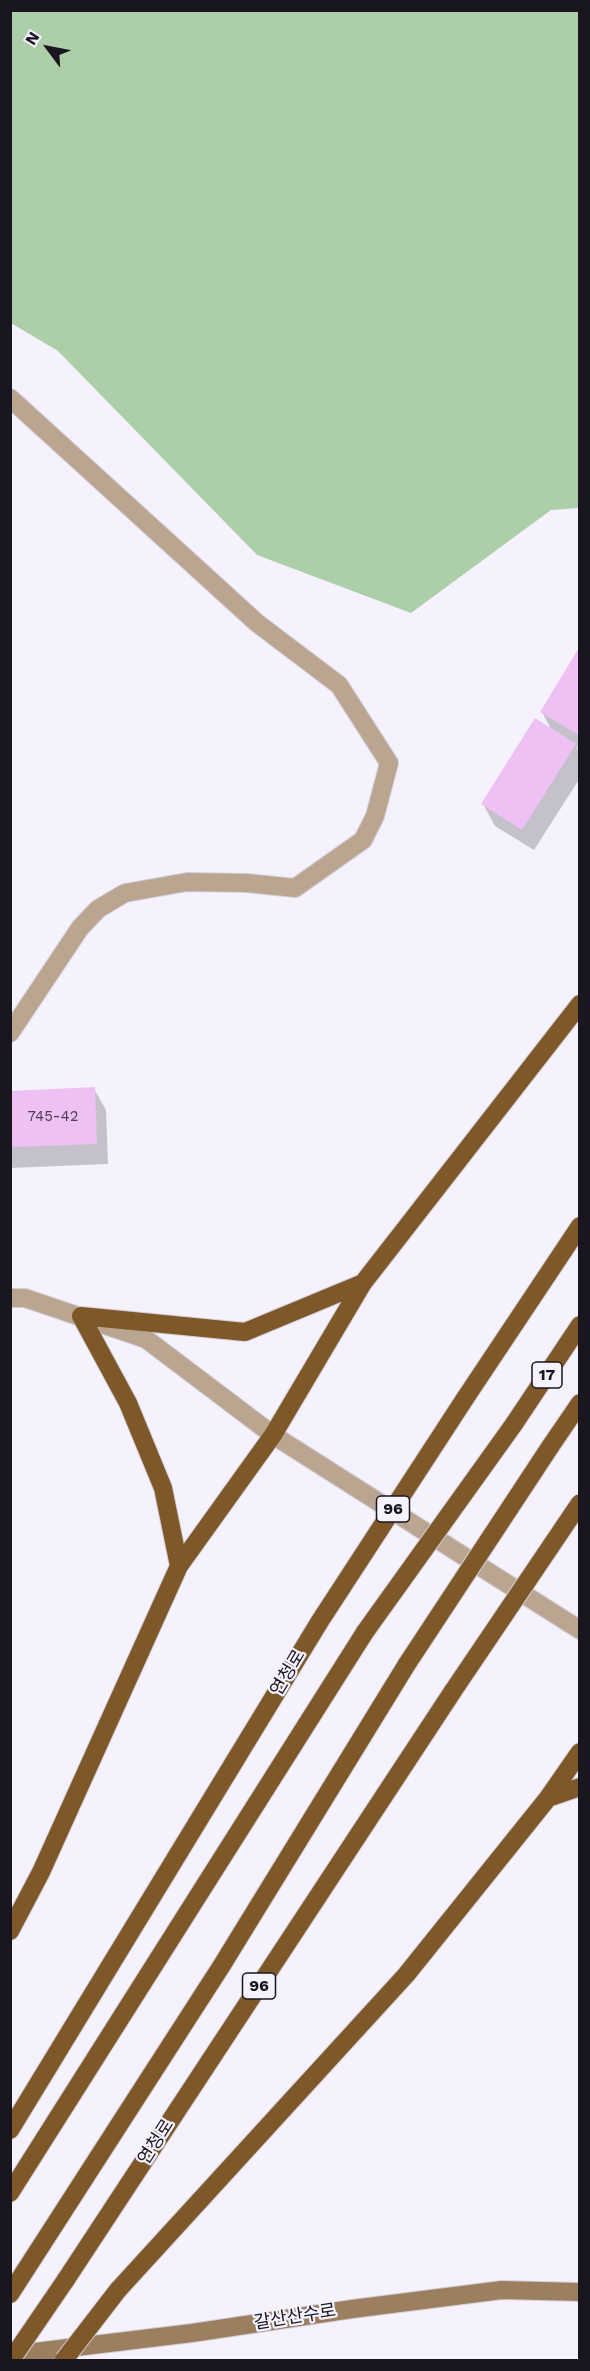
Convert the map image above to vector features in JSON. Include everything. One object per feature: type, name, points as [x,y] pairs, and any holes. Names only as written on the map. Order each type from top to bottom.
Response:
[{"type":"highway","points":[[10,1932],[41,1872],[179,1566],[273,1435],[363,1283],[579,1004]]},
{"type":"highway","name":"연청로","points":[[10,2130],[320,1621],[579,1226]]},
{"type":"highway","points":[[81,1316],[245,1332],[363,1283]]},
{"type":"highway","points":[[81,1316],[128,1403],[163,1488],[179,1566]]},
{"type":"highway","name":"17","points":[[10,2193],[365,1632],[514,1424],[579,1326]]},
{"type":"highway","name":"17","points":[[10,2294],[38,2254],[222,1965],[407,1664],[579,1403]]},
{"type":"highway","name":"연청로","points":[[11,2361],[579,1503]]},
{"type":"highway","points":[[64,2361],[118,2290],[406,1975],[548,1797],[579,1752]]},
{"type":"highway","points":[[548,1797],[579,1787]]},
{"type":"main road","name":"갈산산수로","points":[[10,2355],[192,2333],[352,2308],[502,2290],[579,2292]]},
{"type":"street","points":[[10,398],[256,623],[339,685],[389,763],[375,816],[363,840],[295,888],[247,883],[187,882],[125,893],[98,909],[80,928],[10,1033]]},
{"type":"street","points":[[10,1298],[25,1298],[146,1339],[273,1435],[579,1630]]},
{"type":"green space","points":[[11,10],[579,11],[579,508],[551,510],[411,613],[257,555],[58,351],[11,323]]},
{"type":"building","points":[[580,646],[580,736],[540,712]]},
{"type":"building","points":[[535,718],[576,744],[522,830],[481,804]]},
{"type":"building","points":[[95,1087],[97,1144],[10,1147],[10,1091]]}]
